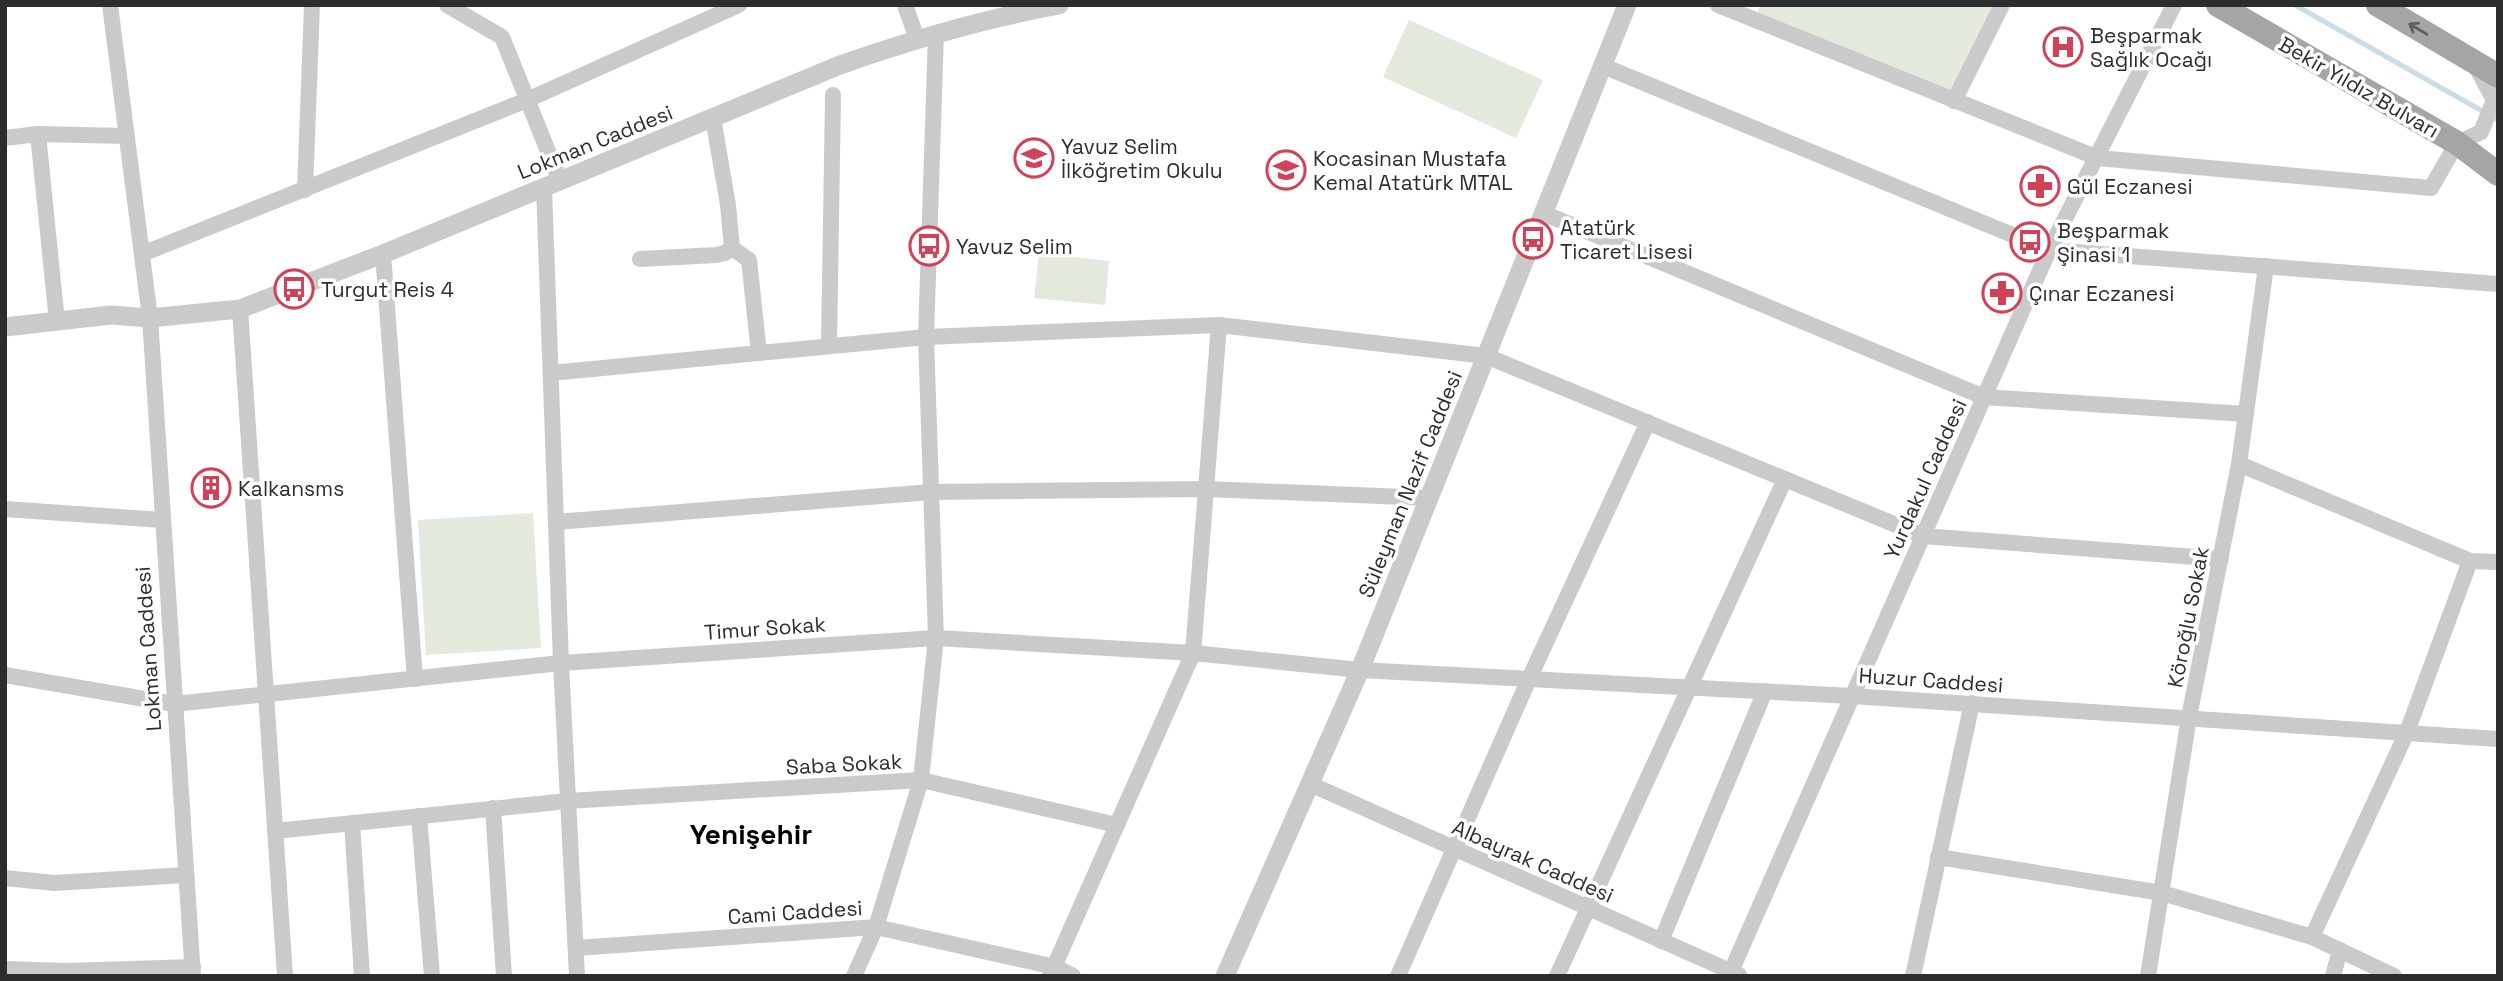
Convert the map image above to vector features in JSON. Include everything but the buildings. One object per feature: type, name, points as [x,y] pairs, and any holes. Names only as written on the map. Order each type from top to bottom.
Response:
[{"type":"main road","name":"Bekir Yıldız Bulvarı","points":[[2218,5],[2457,143],[2498,174]]},
{"type":"main road","points":[[2378,5],[2478,58],[2496,88]]},
{"type":"street","points":[[110,5],[150,318]]},
{"type":"street","points":[[305,190],[312,5]]},
{"type":"street","points":[[447,5],[502,37],[527,100],[552,184],[551,373],[561,663],[577,976]]},
{"type":"street","points":[[142,254],[527,100],[738,5]]},
{"type":"street","points":[[905,5],[917,39]]},
{"type":"street","name":"Lokman Caddesi","points":[[5,327],[111,315],[150,318],[240,309],[383,254],[840,65],[978,22],[1059,5]]},
{"type":"street","name":"Süleyman Nazif Caddesi","points":[[1225,976],[1360,670],[1628,5]]},
{"type":"street","points":[[1718,5],[2098,158],[2431,188],[2457,143],[2482,132],[2496,88]]},
{"type":"street","points":[[1954,101],[2002,5]]},
{"type":"street","name":"Yurdakul Caddesi","points":[[1733,975],[1851,696],[2049,250],[2174,5]]},
{"type":"street","points":[[854,976],[876,927],[921,780],[936,638],[926,337],[936,34]]},
{"type":"street","points":[[1603,66],[2049,250],[2498,284]]},
{"type":"street","points":[[829,346],[833,95]]},
{"type":"street","points":[[713,118],[728,205],[732,248],[749,260],[760,353]]},
{"type":"street","points":[[5,138],[38,134],[126,136]]},
{"type":"street","points":[[38,134],[57,321]]},
{"type":"street","points":[[1544,213],[1984,397],[2246,414]]},
{"type":"street","points":[[640,259],[716,256],[732,248]]},
{"type":"street","points":[[383,254],[415,678]]},
{"type":"street","name":"Köroğlu Sokak","points":[[2148,976],[2189,717],[2239,464],[2266,266]]},
{"type":"street","points":[[240,309],[285,976]]},
{"type":"street","name":"Lokman Caddesi","points":[[150,318],[193,972]]},
{"type":"street","points":[[1052,971],[1193,653],[1219,324]]},
{"type":"street","points":[[551,373],[926,337],[1219,324],[1486,356],[1923,536],[2221,559]]},
{"type":"street","points":[[1398,976],[1529,679],[1648,422]]},
{"type":"street","points":[[2239,464],[2470,561],[2498,562]]},
{"type":"street","points":[[1557,976],[1785,479]]},
{"type":"street","points":[[556,522],[931,492],[1207,489],[1429,498]]},
{"type":"street","points":[[5,509],[162,520]]},
{"type":"street","points":[[2312,937],[2407,732],[2470,561]]},
{"type":"street","name":"Timur Sokak","points":[[5,675],[174,704],[561,663],[936,638],[1193,653],[1360,670]]},
{"type":"street","name":"Huzur Caddesi","points":[[1360,670],[1851,696],[2498,738]]},
{"type":"street","points":[[1661,941],[1765,691]]},
{"type":"street","points":[[1913,976],[1972,704]]},
{"type":"street","name":"Saba Sokak","points":[[275,831],[568,801],[921,780],[1117,825]]},
{"type":"street","name":"Albayrak Caddesi","points":[[1310,784],[1733,975]]},
{"type":"street","points":[[493,808],[503,976]]},
{"type":"street","points":[[419,816],[432,976]]},
{"type":"street","points":[[352,823],[362,976]]},
{"type":"street","points":[[1938,857],[2162,893],[2312,937],[2394,976]]},
{"type":"street","points":[[5,878],[54,883],[186,875]]},
{"type":"street","name":"Cami Caddesi","points":[[576,948],[876,927],[1073,976]]},
{"type":"street","points":[[2333,976],[2340,950]]},
{"type":"street","points":[[5,970],[193,972]]},
{"type":"shaded area","points":[[1760,5],[2002,5],[1956,99],[1757,14]]},
{"type":"shaded area","points":[[1409,20],[1543,80],[1516,138],[1383,77]]},
{"type":"shaded area","points":[[1039,253],[1109,261],[1105,305],[1034,298]]},
{"type":"shaded area","points":[[533,513],[541,648],[426,655],[418,520]]},
{"type":"waterway","points":[[2295,5],[2498,120]]},
{"type":"place","name":"Beşparmak Sağlık Ocağı","points":[[2063,47]]},
{"type":"place","name":"Yavuz Selim İlköğretim Okulu","points":[[1034,158]]},
{"type":"place","name":"Kocasinan Mustafa Kemal Atatürk MTAL","points":[[1286,170]]},
{"type":"place","name":"Gül Eczanesi","points":[[2040,186]]},
{"type":"place","name":"Atatürk Ticaret Lisesi","points":[[1533,239]]},
{"type":"place","name":"Beşparmak Şinasi 1","points":[[2030,242]]},
{"type":"place","name":"Yavuz Selim","points":[[929,246]]},
{"type":"place","name":"Turgut Reis 4","points":[[294,289]]},
{"type":"place","name":"Çınar Eczanesi","points":[[2002,293]]},
{"type":"place","name":"Kalkansms","points":[[211,488]]},
{"type":"district","name":"Yenişehir","points":[[751,834]]}]
